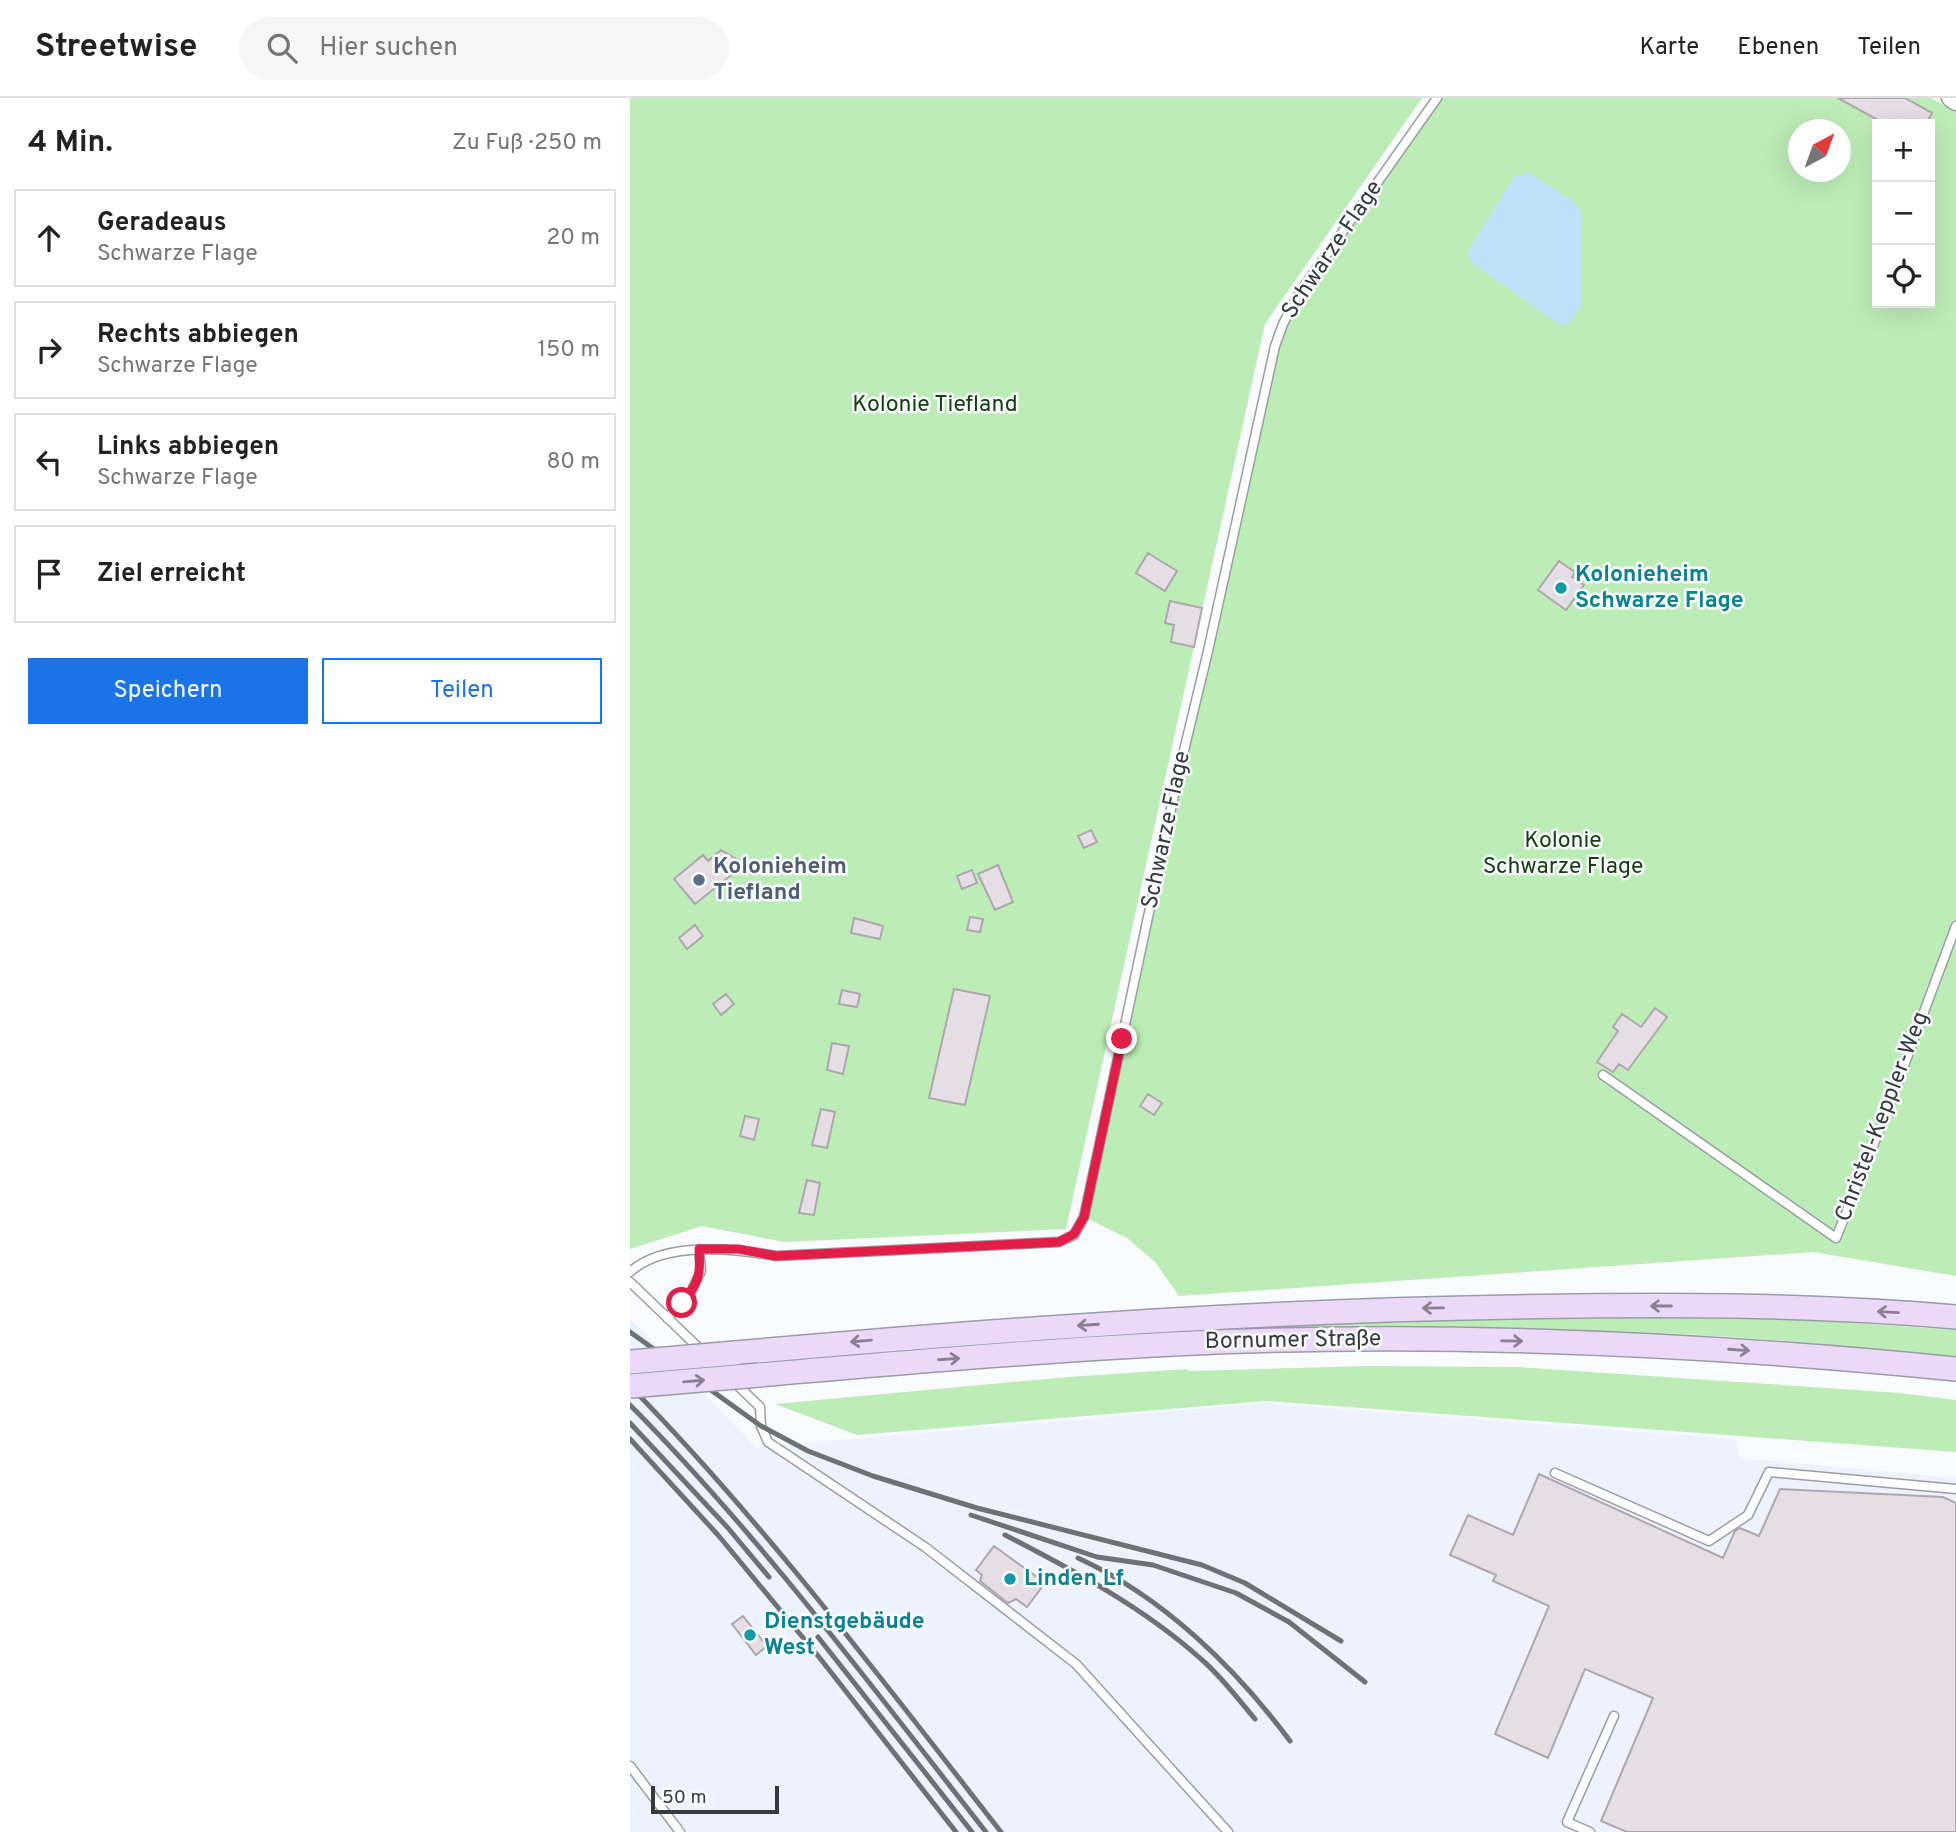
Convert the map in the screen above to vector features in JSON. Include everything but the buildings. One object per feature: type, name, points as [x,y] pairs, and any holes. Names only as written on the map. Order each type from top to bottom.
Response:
[{"type":"main road","name":"Bornumer Straße","points":[[630,1362],[927,1336],[1204,1317],[1380,1309],[1616,1305],[1817,1309],[1956,1317]]},
{"type":"main road","name":"Bornumer Straße","points":[[630,1387],[939,1359],[1174,1344],[1393,1339],[1609,1343],[1726,1349],[1956,1369]]},
{"type":"street","points":[[1950,98],[1956,102]]},
{"type":"lane","name":"Schwarze Flage","points":[[630,1272],[639,1264],[678,1252],[699,1249],[738,1249],[776,1256],[1059,1242],[1074,1234],[1084,1217],[1175,786],[1208,651],[1275,346],[1298,295],[1437,98]]},
{"type":"lane","name":"Christel-Keppler-Weg","points":[[1603,1074],[1836,1238],[1886,1114],[1956,926]]},
{"type":"lane","points":[[667,1318],[690,1294],[701,1271],[699,1249]]},
{"type":"lane","points":[[630,1282],[760,1407],[761,1426],[768,1442],[925,1547],[1076,1664],[1228,1832]]},
{"type":"lane","points":[[1555,1473],[1709,1541],[1748,1515],[1769,1472],[1956,1489]]},
{"type":"lane","points":[[1590,1832],[1567,1822],[1614,1716]]},
{"type":"lane","points":[[630,1766],[680,1832]]},
{"type":"shaded area","points":[[630,1320],[756,1447],[1266,1403],[1736,1439],[1739,1458],[1956,1478],[1956,1832],[630,1832]]},
{"type":"green space","name":"Kolonie Tiefland","points":[[630,98],[1422,98],[1265,324],[1066,1229],[784,1242],[702,1226],[630,1249]]},
{"type":"green space","name":"Kolonie Schwarze Flage","points":[[1437,98],[1931,98],[1956,112],[1956,1276],[1813,1252],[1179,1296],[1155,1262],[1127,1238],[1084,1217],[1148,919],[1283,324]]},
{"type":"green space","points":[[1491,1316],[1769,1317],[1956,1330],[1956,1359],[1787,1341],[1646,1332],[1433,1328],[1220,1330],[1217,1326]]},
{"type":"green space","points":[[1518,1367],[1900,1393],[1956,1400],[1956,1452],[1267,1401],[857,1435],[775,1404],[1068,1377],[1187,1369]]},
{"type":"water","points":[[1529,173],[1574,202],[1582,214],[1582,304],[1569,324],[1560,325],[1471,262],[1468,251],[1515,176]]},
{"type":"railway","points":[[630,1332],[761,1426],[808,1451],[873,1476],[977,1508],[1202,1565],[1245,1583],[1341,1641]]},
{"type":"railway","points":[[630,1386],[775,1548],[867,1660],[1001,1832]]},
{"type":"railway","points":[[630,1405],[770,1559],[986,1832]]},
{"type":"railway","points":[[630,1423],[728,1528],[769,1577]]},
{"type":"railway","points":[[630,1439],[718,1535],[819,1657],[956,1832]]},
{"type":"railway","points":[[971,1515],[1097,1557],[1153,1565],[1236,1593],[1289,1622],[1365,1682]]},
{"type":"railway","points":[[1005,1535],[1082,1576],[1179,1640],[1208,1666],[1255,1719]]},
{"type":"railway","points":[[1078,1558],[1139,1593],[1195,1636],[1246,1687],[1290,1741]]},
{"type":"railway","points":[[818,1637],[972,1832]]},
{"type":"place","name":"Kolonieheim Schwarze Flage","points":[[1561,588]]},
{"type":"place","name":"Kolonieheim Tiefland","points":[[699,880]]},
{"type":"place","name":"Linden Lf","points":[[1010,1579]]},
{"type":"place","name":"Dienstgebäude West","points":[[750,1635]]},
{"type":"route","points":[[682,1303],[690,1294],[701,1271],[699,1249],[738,1249],[776,1256],[1059,1242],[1074,1234],[1084,1217],[1122,1039]]}]
